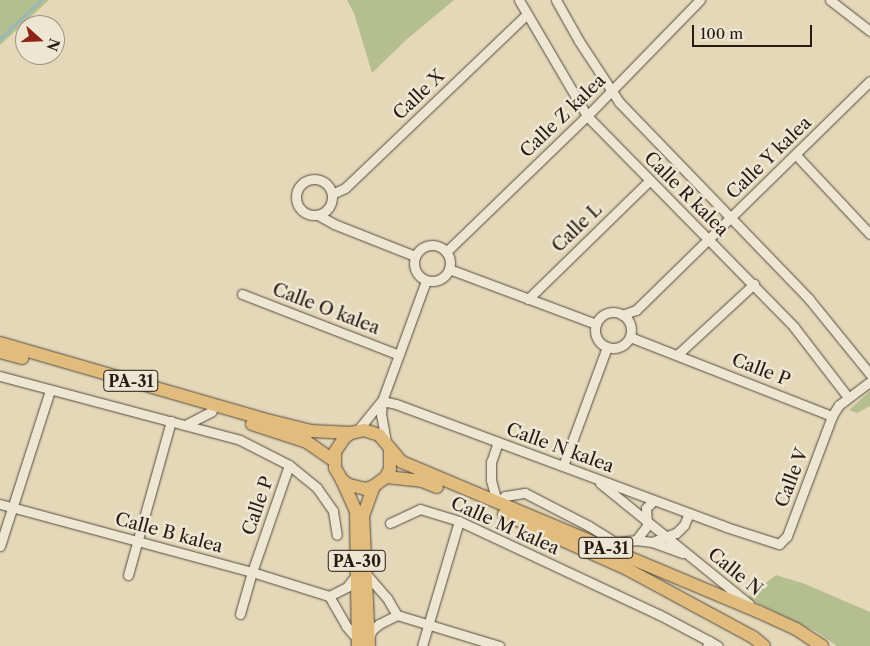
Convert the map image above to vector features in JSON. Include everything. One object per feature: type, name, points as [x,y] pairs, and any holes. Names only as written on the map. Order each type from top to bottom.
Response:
[{"type":"highway","name":"PA-31","points":[[0,343],[263,419],[311,431],[354,432],[379,435],[402,462],[759,612],[796,629],[822,646]]},
{"type":"highway","name":"PA-31","points":[[0,352],[212,411],[307,442],[334,461]]},
{"type":"highway","points":[[354,432],[338,444],[334,461],[342,480],[357,488],[374,486],[386,477],[392,460],[388,446]]},
{"type":"highway","points":[[386,477],[422,481],[482,504],[627,569],[702,609],[764,646]]},
{"type":"highway","name":"PA-30","points":[[342,480],[356,511],[362,574]]},
{"type":"highway","name":"PA-30","points":[[362,644],[363,516],[374,486]]},
{"type":"street","name":"Calle R kalea","points":[[518,0],[587,116],[708,240],[754,284],[794,327],[848,398]]},
{"type":"street","name":"Calle R kalea","points":[[556,0],[579,41],[620,102],[809,299],[870,374]]},
{"type":"street","name":"Calle Z kalea","points":[[446,252],[587,116],[700,0]]},
{"type":"street","points":[[830,0],[870,31]]},
{"type":"street","name":"Calle X","points":[[332,194],[346,188],[526,15]]},
{"type":"street","name":"Calle Y kalea","points":[[622,315],[636,310],[870,81]]},
{"type":"street","points":[[796,155],[870,234]]},
{"type":"street","points":[[318,215],[329,207],[332,194],[326,184],[315,180],[304,183],[299,188],[297,199],[306,214],[318,215],[334,224],[415,256]]},
{"type":"street","name":"Calle L","points":[[528,299],[650,180]]},
{"type":"street","points":[[433,245],[446,252],[450,259],[449,269],[441,279],[426,281],[421,278],[414,268],[415,256],[426,246],[433,245]]},
{"type":"street","points":[[449,269],[596,324]]},
{"type":"street","points":[[388,446],[381,415],[382,401],[426,281]]},
{"type":"street","points":[[677,355],[754,284]]},
{"type":"street","name":"Calle O kalea","points":[[242,294],[399,355]]},
{"type":"street","points":[[616,313],[622,315],[631,327],[630,337],[620,346],[607,347],[597,338],[596,324],[604,315],[616,313]]},
{"type":"street","name":"Calle P","points":[[630,337],[832,416]]},
{"type":"street","points":[[563,466],[607,347]]},
{"type":"street","points":[[0,376],[240,440],[289,465],[317,488],[332,511],[337,535]]},
{"type":"street","name":"Calle V","points":[[726,526],[778,544],[787,536],[832,416],[839,405],[870,382]]},
{"type":"street","points":[[0,546],[50,390]]},
{"type":"street","points":[[354,432],[382,401]]},
{"type":"street","name":"Calle N kalea","points":[[382,401],[396,404],[726,526]]},
{"type":"street","points":[[185,425],[212,411]]},
{"type":"street","points":[[128,575],[171,421]]},
{"type":"street","points":[[498,442],[491,462],[491,480],[497,502],[505,496],[525,493],[563,510],[615,542],[631,558]]},
{"type":"street","name":"Calle P","points":[[240,614],[252,572],[289,465]]},
{"type":"street","name":"Calle N","points":[[593,478],[759,612]]},
{"type":"street","points":[[636,540],[646,530],[646,508],[654,500]]},
{"type":"street","name":"Calle B kalea","points":[[0,504],[252,572],[330,596]]},
{"type":"street","name":"Calle M kalea","points":[[390,523],[420,508],[459,521],[660,615],[708,643],[718,646]]},
{"type":"street","points":[[652,542],[680,530],[689,513]]},
{"type":"street","points":[[422,646],[459,521]]},
{"type":"street","name":"Calle N","points":[[615,542],[636,540],[652,542],[690,556]]},
{"type":"street","points":[[397,615],[379,624],[362,644],[346,626],[330,596],[347,587],[362,574],[387,598],[397,615],[428,626],[499,646]]},
{"type":"green space","points":[[0,0],[49,0],[33,15],[15,15],[15,31],[0,45]]},
{"type":"green space","points":[[347,0],[454,0],[406,40],[372,73],[354,13]]},
{"type":"green space","points":[[870,391],[870,406],[857,413],[849,410]]},
{"type":"green space","points":[[776,575],[805,584],[870,612],[870,646],[837,646],[817,632],[747,598]]},
{"type":"waterway","points":[[0,39],[41,0]]}]
